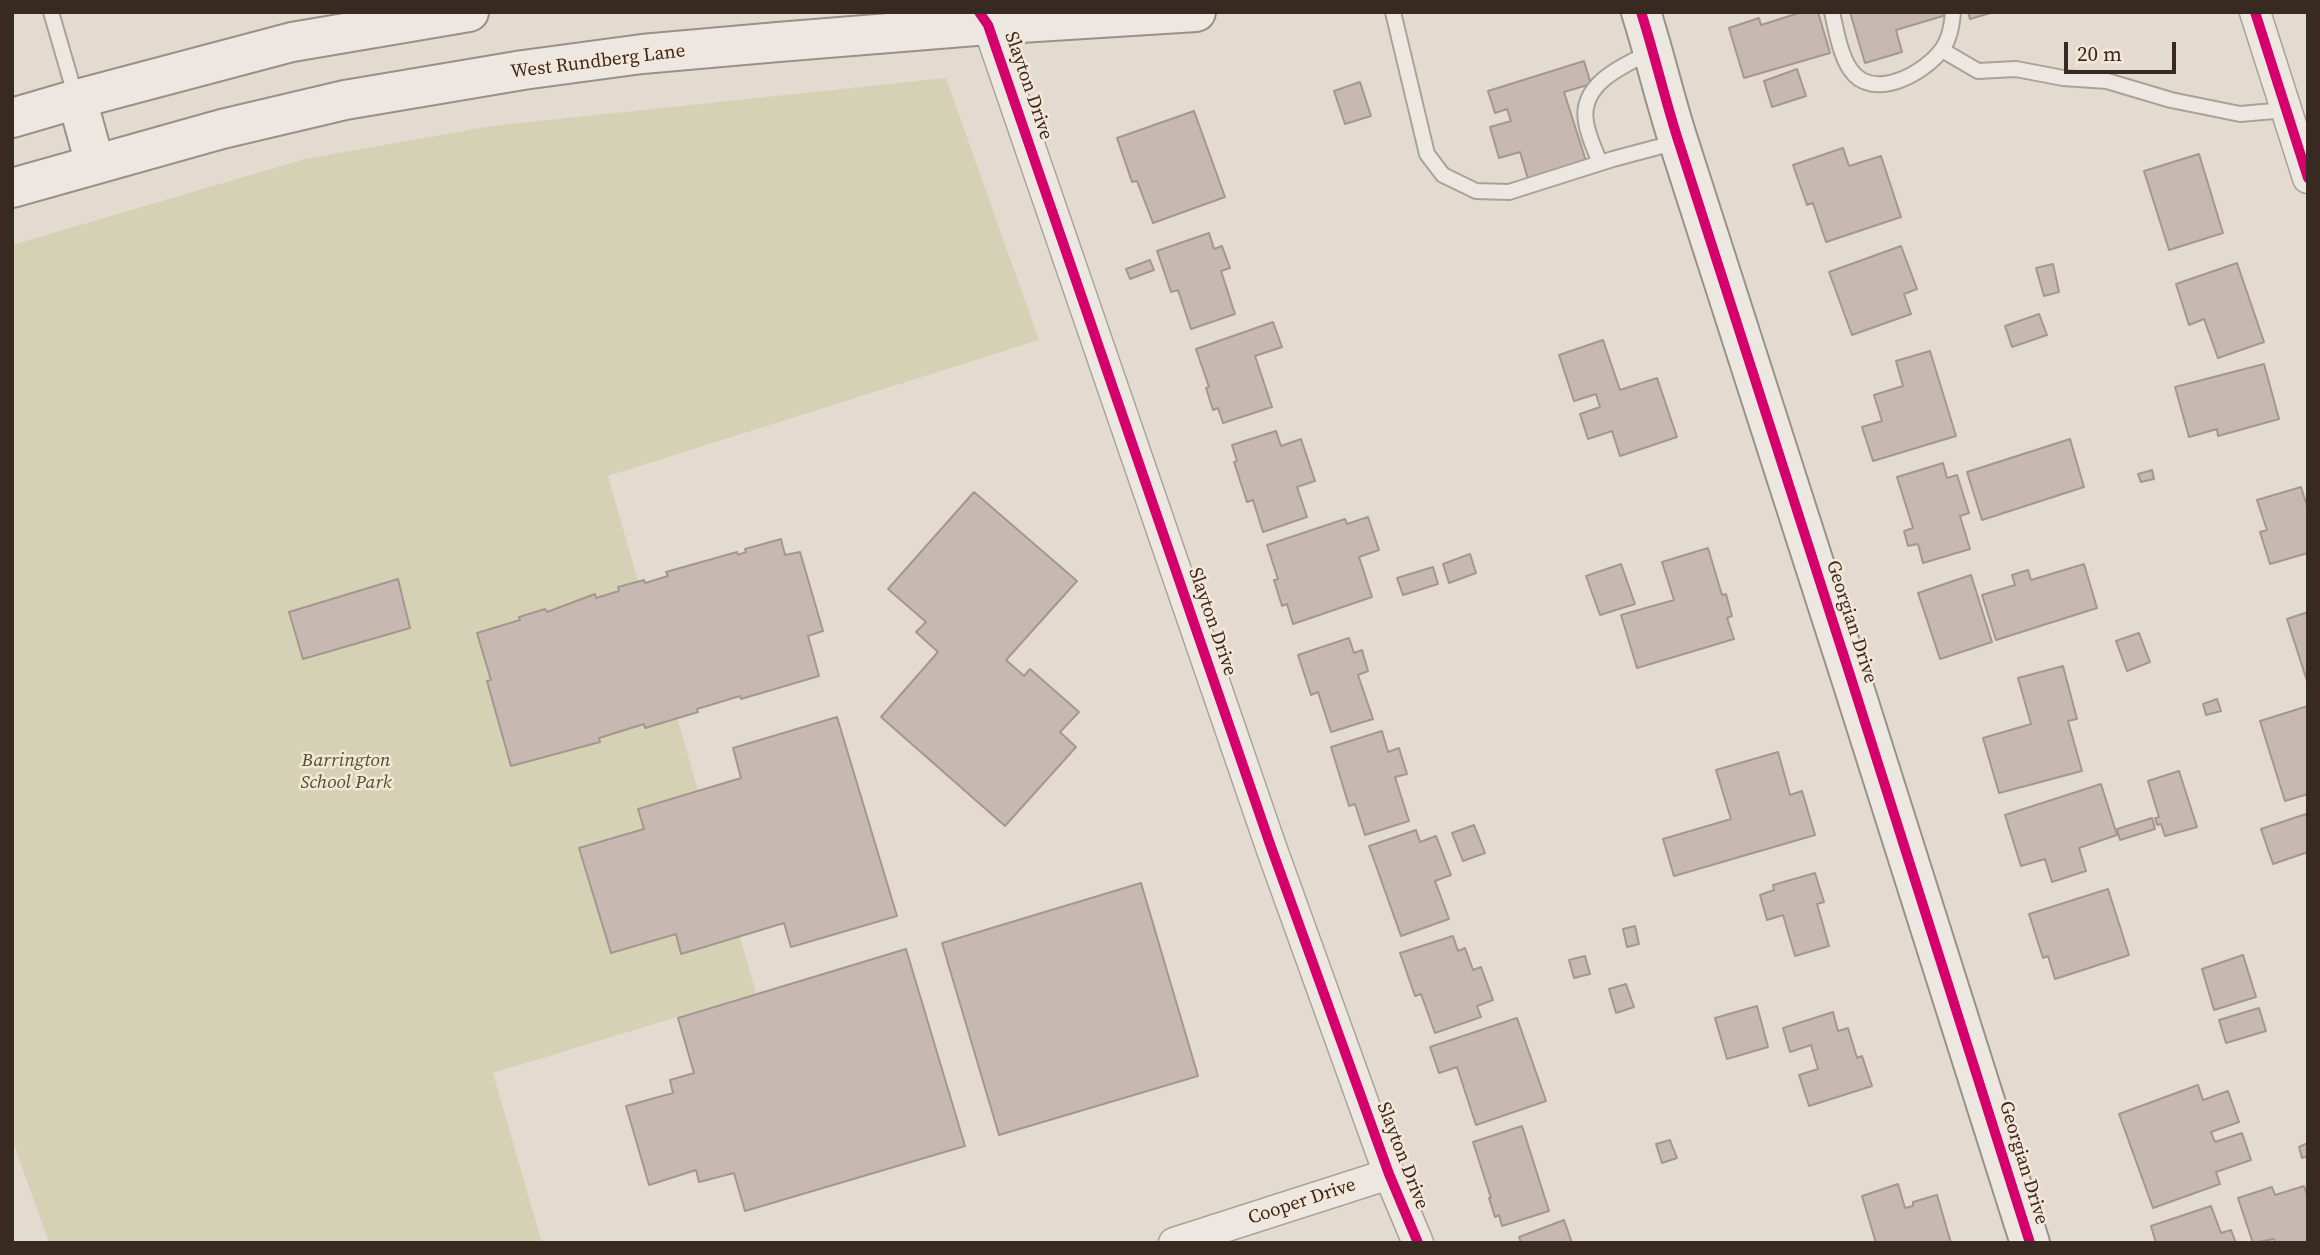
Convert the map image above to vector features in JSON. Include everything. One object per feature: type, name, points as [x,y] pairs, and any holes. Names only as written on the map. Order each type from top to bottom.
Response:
[{"type":"main road","points":[[12,118],[292,42],[469,12]]},
{"type":"main road","name":"West Rundberg Lane","points":[[12,188],[222,129],[345,100],[523,70],[642,54],[984,19],[1196,12]]},
{"type":"main road","name":"Georgian Drive","points":[[1641,12],[1678,141],[1930,922],[2030,1243]]},
{"type":"main road","points":[[77,99],[95,164]]},
{"type":"street","points":[[2255,12],[2308,177]]},
{"type":"street","name":"Slayton Drive","points":[[984,19],[1263,822],[1389,1174],[1418,1243]]},
{"type":"street","name":"Cooper Drive","points":[[1174,1243],[1389,1174]]},
{"type":"lane","points":[[51,12],[77,99]]},
{"type":"lane","points":[[1393,12],[1427,154],[1443,175],[1476,191],[1509,192],[1678,141]]},
{"type":"lane","points":[[1832,12],[1850,69],[1858,78],[1886,85],[1919,70],[1942,50],[1952,27],[1953,12]]},
{"type":"lane","points":[[1942,50],[1978,71],[2016,69],[2063,78],[2107,81],[2171,100],[2240,114],[2286,110]]},
{"type":"lane","points":[[1600,163],[1585,120],[1587,101],[1598,84],[1617,69],[1653,51]]},
{"type":"green space","name":"Barrington School Park","points":[[946,78],[1039,340],[608,476],[756,993],[493,1073],[542,1243],[49,1243],[12,1139],[12,245],[305,159],[492,126]]},
{"type":"building","points":[[1802,12],[1818,12],[1830,53],[1744,78],[1729,28],[1759,18],[1761,25]]},
{"type":"building","points":[[1850,12],[1942,12],[1943,16],[1896,30],[1902,52],[1865,63]]},
{"type":"building","points":[[1968,12],[1994,12],[1970,19]]},
{"type":"building","points":[[1584,61],[1591,84],[1564,92],[1586,161],[1528,179],[1520,152],[1499,158],[1490,127],[1511,121],[1507,109],[1495,113],[1488,91]]},
{"type":"building","points":[[1797,69],[1806,96],[1772,107],[1764,81]]},
{"type":"building","points":[[1360,82],[1371,116],[1345,124],[1334,91]]},
{"type":"building","points":[[1194,111],[1225,197],[1153,223],[1137,181],[1132,182],[1117,138]]},
{"type":"building","points":[[1843,148],[1849,166],[1881,156],[1901,217],[1826,242],[1813,203],[1807,205],[1793,165]]},
{"type":"building","points":[[2199,154],[2223,233],[2169,250],[2144,171]]},
{"type":"building","points":[[1209,233],[1214,249],[1222,246],[1230,268],[1221,271],[1235,314],[1191,329],[1178,290],[1171,292],[1157,251]]},
{"type":"building","points":[[1901,246],[1917,289],[1904,294],[1911,314],[1852,335],[1829,272]]},
{"type":"building","points":[[1150,260],[1154,270],[1130,279],[1126,269]]},
{"type":"building","points":[[2237,263],[2264,342],[2218,358],[2204,319],[2189,325],[2176,284]]},
{"type":"building","points":[[2053,264],[2059,292],[2044,296],[2036,268]]},
{"type":"building","points":[[2039,314],[2047,335],[2012,347],[2005,326]]},
{"type":"building","points":[[1273,322],[1282,347],[1255,356],[1272,407],[1223,423],[1218,408],[1213,410],[1206,388],[1209,387],[1196,349]]},
{"type":"building","points":[[1603,340],[1620,390],[1657,378],[1677,437],[1620,456],[1612,431],[1588,439],[1580,414],[1600,407],[1596,394],[1574,401],[1559,355]]},
{"type":"building","points":[[1930,351],[1956,436],[1873,461],[1862,427],[1882,421],[1874,395],[1903,386],[1896,361]]},
{"type":"building","points":[[2264,364],[2279,419],[2218,436],[2217,429],[2189,437],[2175,387]]},
{"type":"building","points":[[1276,431],[1281,446],[1301,439],[1315,481],[1297,487],[1307,517],[1263,532],[1253,500],[1247,502],[1234,462],[1237,461],[1232,445]]},
{"type":"building","points":[[2070,439],[2084,487],[1982,520],[1967,472]]},
{"type":"building","points":[[1943,463],[1947,478],[1957,475],[1969,513],[1960,516],[1970,549],[1923,563],[1918,544],[1908,546],[1904,531],[1913,528],[1897,477]]},
{"type":"building","points":[[2152,470],[2154,479],[2141,482],[2138,474]]},
{"type":"building","points":[[2301,487],[2308,509],[2308,553],[2270,564],[2260,532],[2267,530],[2257,500]]},
{"type":"building","points":[[974,492],[1077,581],[1006,660],[1024,676],[1030,669],[1079,712],[1060,732],[1076,747],[1005,826],[881,717],[938,652],[916,632],[926,622],[888,589]]},
{"type":"building","points":[[1368,517],[1379,550],[1359,557],[1372,597],[1293,624],[1287,604],[1282,606],[1274,580],[1278,579],[1267,545],[1345,519],[1347,524]]},
{"type":"building","points":[[781,539],[785,555],[800,552],[823,631],[808,636],[819,676],[741,699],[740,696],[645,728],[644,724],[599,738],[600,742],[511,766],[487,681],[491,680],[477,633],[520,620],[519,617],[545,609],[547,612],[595,594],[596,598],[619,591],[618,587],[644,580],[645,583],[668,576],[666,572],[737,552],[738,555],[746,552],[745,549]]},
{"type":"building","points":[[1708,548],[1722,595],[1726,594],[1732,616],[1727,618],[1734,639],[1637,668],[1621,615],[1674,600],[1662,562]]},
{"type":"building","points":[[1470,554],[1476,573],[1449,583],[1443,564]]},
{"type":"building","points":[[1621,564],[1635,604],[1600,615],[1586,576]]},
{"type":"building","points":[[2084,564],[2097,608],[1996,640],[1982,595],[2015,585],[2012,575],[2028,570],[2031,580]]},
{"type":"building","points":[[1433,567],[1438,584],[1403,595],[1397,578]]},
{"type":"building","points":[[1971,575],[1992,642],[1940,659],[1918,593]]},
{"type":"building","points":[[398,579],[410,628],[303,659],[289,612]]},
{"type":"building","points":[[2308,612],[2308,684],[2287,619]]},
{"type":"building","points":[[2139,633],[2150,662],[2127,671],[2116,641]]},
{"type":"building","points":[[1349,638],[1354,653],[1362,650],[1368,671],[1358,675],[1373,719],[1331,732],[1318,692],[1311,695],[1298,655]]},
{"type":"building","points":[[2063,666],[2077,719],[2068,721],[2082,771],[1999,793],[1983,738],[2031,724],[2018,678]]},
{"type":"building","points":[[2217,699],[2221,711],[2206,715],[2203,704]]},
{"type":"building","points":[[2308,706],[2308,794],[2285,801],[2260,721]]},
{"type":"building","points":[[837,717],[897,916],[791,947],[784,923],[681,954],[676,934],[611,953],[579,848],[644,829],[638,809],[741,778],[733,748]]},
{"type":"building","points":[[1382,731],[1388,752],[1399,748],[1407,774],[1395,777],[1409,821],[1365,835],[1355,804],[1349,806],[1331,747]]},
{"type":"building","points":[[1778,752],[1790,795],[1802,791],[1815,835],[1674,876],[1663,839],[1731,819],[1716,770]]},
{"type":"building","points":[[2179,771],[2197,827],[2165,836],[2161,824],[2157,825],[2155,818],[2159,817],[2148,781]]},
{"type":"building","points":[[2101,784],[2117,835],[2079,848],[2086,871],[2052,882],[2045,859],[2021,866],[2005,815]]},
{"type":"building","points":[[2306,814],[2308,852],[2273,864],[2261,829]]},
{"type":"building","points":[[2152,818],[2155,829],[2120,840],[2117,829]]},
{"type":"building","points":[[1474,825],[1485,853],[1463,861],[1452,833]]},
{"type":"building","points":[[1416,830],[1420,842],[1436,836],[1451,875],[1435,881],[1449,919],[1401,936],[1369,846]]},
{"type":"building","points":[[1815,873],[1824,902],[1817,904],[1829,946],[1795,956],[1783,915],[1767,920],[1760,895],[1774,890],[1773,885]]},
{"type":"building","points":[[1141,883],[1198,1076],[999,1135],[942,943]]},
{"type":"building","points":[[2108,889],[2129,955],[2055,979],[2048,956],[2043,958],[2029,914]]},
{"type":"building","points":[[1635,926],[1639,944],[1627,947],[1623,929]]},
{"type":"building","points":[[1453,936],[1458,951],[1465,948],[1473,970],[1481,967],[1493,1000],[1477,1006],[1481,1017],[1435,1033],[1421,994],[1415,996],[1400,953]]},
{"type":"building","points":[[906,949],[965,1146],[745,1211],[734,1173],[699,1182],[696,1170],[649,1185],[626,1106],[673,1093],[670,1080],[694,1073],[678,1018]]},
{"type":"building","points":[[2243,955],[2256,997],[2214,1010],[2202,969]]},
{"type":"building","points":[[1585,956],[1590,974],[1574,978],[1569,960]]},
{"type":"building","points":[[1626,984],[1634,1007],[1616,1013],[1609,989]]},
{"type":"building","points":[[1757,1006],[1768,1047],[1727,1059],[1715,1018]]},
{"type":"building","points":[[2259,1008],[2266,1031],[2226,1043],[2219,1020]]},
{"type":"building","points":[[1833,1012],[1838,1031],[1848,1028],[1857,1058],[1862,1056],[1872,1086],[1809,1106],[1799,1075],[1818,1069],[1811,1045],[1790,1052],[1783,1028]]},
{"type":"building","points":[[1517,1018],[1546,1101],[1476,1125],[1457,1067],[1439,1073],[1430,1047]]},
{"type":"building","points":[[2198,1085],[2203,1100],[2228,1091],[2239,1122],[2211,1132],[2215,1142],[2242,1133],[2251,1160],[2216,1172],[2220,1184],[2153,1208],[2119,1114]]},
{"type":"building","points":[[1522,1126],[1549,1211],[1502,1226],[1499,1215],[1495,1217],[1473,1142]]},
{"type":"building","points":[[1670,1140],[1677,1158],[1662,1163],[1656,1144]]},
{"type":"building","points":[[2308,1143],[2308,1156],[2302,1158],[2299,1147]]},
{"type":"building","points":[[1898,1184],[1905,1208],[1913,1206],[1913,1202],[1937,1195],[1951,1243],[1876,1243],[1862,1196]]},
{"type":"building","points":[[2304,1186],[2308,1199],[2308,1243],[2275,1243],[2274,1239],[2253,1243],[2238,1198],[2272,1187],[2275,1195]]},
{"type":"building","points":[[2211,1206],[2221,1233],[2231,1230],[2236,1243],[2156,1243],[2151,1226]]},
{"type":"building","points":[[1564,1220],[1572,1243],[1521,1243],[1519,1237]]},
{"type":"cycle path","points":[[979,12],[988,25],[1271,847],[1389,1174],[1418,1243]]},
{"type":"cycle path","points":[[1641,12],[1679,143],[2030,1243]]},
{"type":"cycle path","points":[[2255,12],[2308,178]]}]
